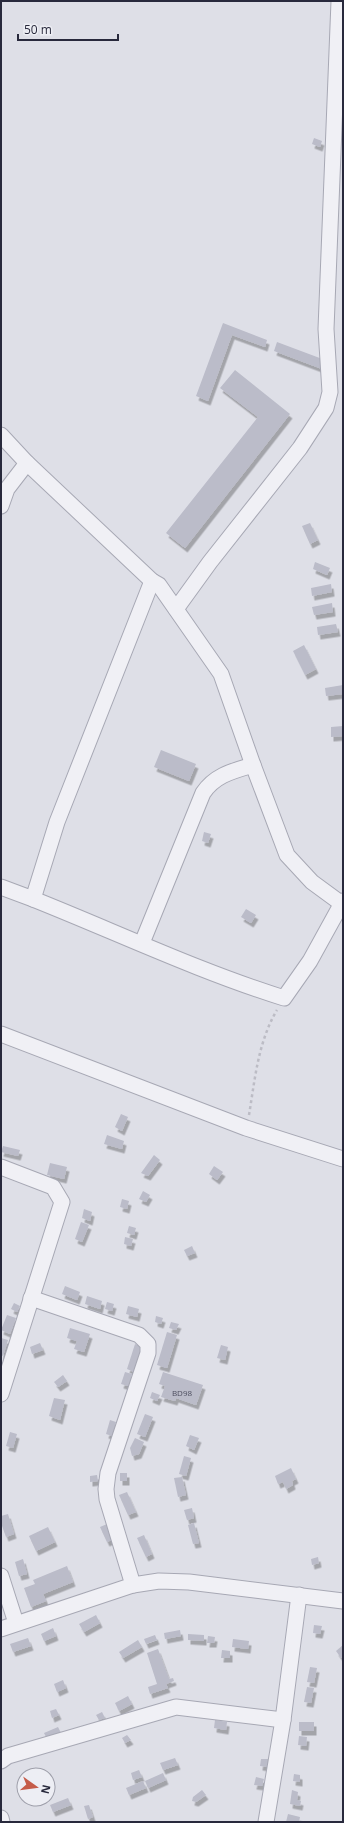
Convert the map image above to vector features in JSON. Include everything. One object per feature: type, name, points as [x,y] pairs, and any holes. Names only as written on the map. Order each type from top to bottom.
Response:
[{"type":"street","points":[[176,609],[210,562],[300,448],[326,408],[330,392],[326,329],[339,1]]},
{"type":"street","points":[[1,435],[28,463],[152,581],[159,585],[221,674],[287,855],[312,882],[342,902],[310,961],[284,998],[249,987],[142,943],[123,937],[33,899],[1,888]]},
{"type":"street","points":[[1,506],[7,489],[28,463]]},
{"type":"street","points":[[33,899],[57,822],[152,581]]},
{"type":"street","points":[[142,943],[203,793],[210,784],[218,778],[253,765]]},
{"type":"street","points":[[1,1034],[246,1128],[343,1160]]},
{"type":"street","points":[[1,1167],[53,1186],[62,1202],[1,1394]]},
{"type":"street","points":[[31,1298],[139,1335],[148,1344],[148,1353],[108,1473],[106,1484],[107,1499],[133,1584]]},
{"type":"street","points":[[1,1576],[16,1623]]},
{"type":"street","points":[[1,1629],[133,1584],[172,1581],[343,1601]]},
{"type":"street","points":[[266,1822],[283,1720],[299,1595]]},
{"type":"street","points":[[1,1761],[8,1756],[176,1707],[283,1720]]},
{"type":"street","points":[[1,1818],[2,1822]]},
{"type":"path","points":[[246,1128],[261,1047],[273,1016],[284,998]]},
{"type":"building","points":[[314,138],[322,141],[320,147],[312,144]]},
{"type":"building","points":[[223,323],[267,340],[265,347],[232,335],[208,401],[196,396]]},
{"type":"building","points":[[277,342],[325,360],[322,369],[274,351]]},
{"type":"building","points":[[235,370],[290,414],[185,548],[166,533],[258,417],[220,388]]},
{"type":"building","points":[[310,523],[318,540],[310,544],[302,526]]},
{"type":"building","points":[[315,562],[330,568],[327,575],[313,569]]},
{"type":"building","points":[[331,584],[332,592],[312,596],[311,588]]},
{"type":"building","points":[[332,603],[333,612],[314,615],[312,607]]},
{"type":"building","points":[[336,624],[338,632],[318,635],[317,627]]},
{"type":"building","points":[[304,645],[316,669],[305,675],[293,651]]},
{"type":"building","points":[[343,685],[343,694],[326,696],[325,688]]},
{"type":"building","points":[[343,726],[343,736],[331,737],[331,727]]},
{"type":"building","points":[[161,750],[196,764],[189,781],[154,767]]},
{"type":"building","points":[[204,832],[211,834],[208,843],[202,841]]},
{"type":"building","points":[[246,909],[256,915],[251,923],[241,917]]},
{"type":"building","points":[[121,1114],[128,1117],[122,1131],[115,1127]]},
{"type":"building","points":[[107,1135],[124,1141],[122,1149],[104,1144]]},
{"type":"building","points":[[3,1146],[20,1150],[18,1156],[1,1152]]},
{"type":"building","points":[[154,1155],[160,1160],[148,1176],[141,1173]]},
{"type":"building","points":[[50,1163],[67,1167],[64,1179],[47,1175]]},
{"type":"building","points":[[214,1166],[223,1172],[217,1180],[209,1174]]},
{"type":"building","points":[[143,1191],[150,1195],[146,1202],[139,1199]]},
{"type":"building","points":[[122,1199],[129,1201],[127,1209],[120,1207]]},
{"type":"building","points":[[84,1209],[92,1212],[90,1221],[82,1218]]},
{"type":"building","points":[[81,1222],[89,1225],[82,1242],[75,1239]]},
{"type":"building","points":[[129,1226],[136,1228],[134,1235],[127,1233]]},
{"type":"building","points":[[125,1237],[133,1239],[131,1246],[124,1244]]},
{"type":"building","points":[[192,1246],[195,1253],[187,1256],[184,1250]]},
{"type":"building","points":[[65,1286],[80,1292],[77,1300],[62,1294]]},
{"type":"building","points":[[87,1296],[102,1301],[100,1309],[85,1304]]},
{"type":"building","points":[[107,1302],[114,1304],[112,1311],[105,1309]]},
{"type":"building","points":[[14,1303],[20,1306],[17,1312],[11,1309]]},
{"type":"building","points":[[128,1306],[139,1309],[137,1317],[126,1314]]},
{"type":"building","points":[[7,1315],[16,1318],[10,1334],[1,1330]]},
{"type":"building","points":[[156,1316],[163,1318],[161,1324],[155,1322]]},
{"type":"building","points":[[171,1322],[179,1324],[176,1330],[169,1328]]},
{"type":"building","points":[[70,1328],[90,1334],[84,1352],[74,1349],[77,1341],[67,1338]]},
{"type":"building","points":[[167,1332],[177,1335],[167,1368],[157,1365]]},
{"type":"building","points":[[1,1338],[8,1340],[3,1356],[1,1355]]},
{"type":"building","points":[[40,1343],[43,1350],[32,1354],[30,1347]]},
{"type":"building","points":[[135,1344],[142,1347],[134,1372],[127,1369]]},
{"type":"building","points":[[221,1345],[228,1347],[225,1360],[217,1358]]},
{"type":"building","points":[[125,1372],[132,1374],[128,1386],[121,1384]]},
{"type":"building","points":[[163,1372],[203,1385],[196,1405],[176,1398],[175,1401],[161,1397],[165,1386],[159,1384]]},
{"type":"building","points":[[63,1375],[67,1381],[58,1387],[54,1382]]},
{"type":"building","points":[[152,1392],[160,1395],[157,1401],[150,1398]]},
{"type":"building","points":[[54,1398],[65,1400],[60,1420],[49,1416]]},
{"type":"building","points":[[145,1414],[153,1417],[145,1437],[137,1434]]},
{"type":"building","points":[[110,1420],[116,1422],[112,1436],[106,1434]]},
{"type":"building","points":[[10,1432],[17,1434],[13,1448],[6,1446]]},
{"type":"building","points":[[190,1435],[199,1438],[194,1450],[186,1446]]},
{"type":"building","points":[[135,1438],[144,1442],[139,1454],[132,1456],[130,1448]]},
{"type":"building","points":[[184,1456],[191,1458],[186,1476],[179,1474]]},
{"type":"building","points":[[291,1468],[296,1479],[292,1481],[293,1485],[286,1489],[283,1482],[278,1484],[275,1476]]},
{"type":"building","points":[[120,1473],[127,1473],[127,1481],[120,1481]]},
{"type":"building","points":[[97,1475],[98,1481],[90,1482],[90,1476]]},
{"type":"building","points":[[182,1477],[186,1495],[178,1497],[174,1478]]},
{"type":"building","points":[[127,1492],[136,1512],[128,1515],[119,1495]]},
{"type":"building","points":[[192,1508],[194,1518],[187,1520],[184,1510]]},
{"type":"building","points":[[8,1514],[14,1534],[6,1537],[1,1523],[1,1516]]},
{"type":"building","points":[[194,1523],[199,1543],[193,1544],[188,1525]]},
{"type":"building","points":[[107,1524],[114,1539],[107,1542],[100,1527]]},
{"type":"building","points":[[48,1527],[55,1542],[36,1551],[29,1536]]},
{"type":"building","points":[[144,1535],[152,1554],[146,1557],[137,1538]]},
{"type":"building","points":[[318,1557],[319,1563],[312,1565],[311,1559]]},
{"type":"building","points":[[23,1559],[27,1574],[19,1576],[15,1562]]},
{"type":"building","points":[[67,1566],[73,1582],[43,1594],[46,1601],[31,1607],[24,1588],[35,1584],[33,1580]]},
{"type":"building","points":[[96,1615],[100,1623],[84,1632],[79,1624]]},
{"type":"building","points":[[314,1625],[322,1626],[320,1634],[313,1633]]},
{"type":"building","points":[[53,1628],[56,1636],[44,1641],[41,1634]]},
{"type":"building","points":[[180,1630],[181,1636],[165,1639],[164,1633]]},
{"type":"building","points":[[188,1634],[204,1635],[204,1641],[188,1640]]},
{"type":"building","points":[[155,1635],[157,1640],[146,1644],[144,1639]]},
{"type":"building","points":[[208,1636],[215,1637],[214,1643],[207,1643]]},
{"type":"building","points":[[28,1638],[31,1646],[13,1652],[10,1644]]},
{"type":"building","points":[[233,1639],[249,1641],[248,1649],[232,1647]]},
{"type":"building","points":[[138,1640],[142,1647],[123,1658],[119,1652]]},
{"type":"building","points":[[343,1645],[343,1657],[341,1658],[336,1651]]},
{"type":"building","points":[[158,1649],[169,1679],[173,1678],[174,1681],[166,1684],[168,1688],[150,1694],[148,1687],[157,1684],[147,1653]]},
{"type":"building","points":[[222,1650],[230,1651],[230,1658],[221,1658]]},
{"type":"building","points":[[310,1667],[317,1668],[314,1683],[307,1682]]},
{"type":"building","points":[[63,1680],[66,1688],[57,1692],[54,1684]]},
{"type":"building","points":[[307,1687],[314,1688],[311,1703],[304,1702]]},
{"type":"building","points":[[128,1696],[132,1704],[119,1711],[115,1703]]},
{"type":"building","points":[[56,1709],[59,1715],[52,1718],[50,1711]]},
{"type":"building","points":[[102,1712],[105,1718],[99,1720],[96,1715]]},
{"type":"building","points":[[215,1720],[227,1722],[226,1730],[214,1728]]},
{"type":"building","points":[[299,1722],[314,1722],[314,1731],[299,1731]]},
{"type":"building","points":[[58,1727],[61,1733],[47,1739],[44,1733]]},
{"type":"building","points":[[127,1735],[131,1740],[125,1743],[122,1738]]},
{"type":"building","points":[[299,1736],[307,1737],[306,1746],[298,1745]]},
{"type":"building","points":[[175,1758],[178,1765],[163,1770],[160,1763]]},
{"type":"building","points":[[261,1759],[269,1759],[267,1767],[260,1766]]},
{"type":"building","points":[[139,1770],[142,1777],[133,1780],[131,1773]]},
{"type":"building","points":[[163,1773],[166,1780],[148,1788],[145,1781]]},
{"type":"building","points":[[294,1774],[300,1775],[300,1782],[293,1781]]},
{"type":"building","points":[[256,1777],[264,1779],[262,1786],[254,1785]]},
{"type":"building","points":[[143,1781],[146,1788],[129,1795],[126,1788]]},
{"type":"building","points":[[202,1790],[206,1795],[196,1802],[192,1801],[193,1797]]},
{"type":"building","points":[[292,1790],[298,1792],[297,1800],[301,1801],[300,1806],[290,1804]]},
{"type":"building","points":[[68,1798],[71,1805],[53,1812],[51,1807],[56,1807],[56,1803]]},
{"type":"building","points":[[89,1805],[93,1817],[88,1819],[84,1806]]},
{"type":"building","points":[[288,1814],[300,1817],[299,1822],[286,1822]]}]
